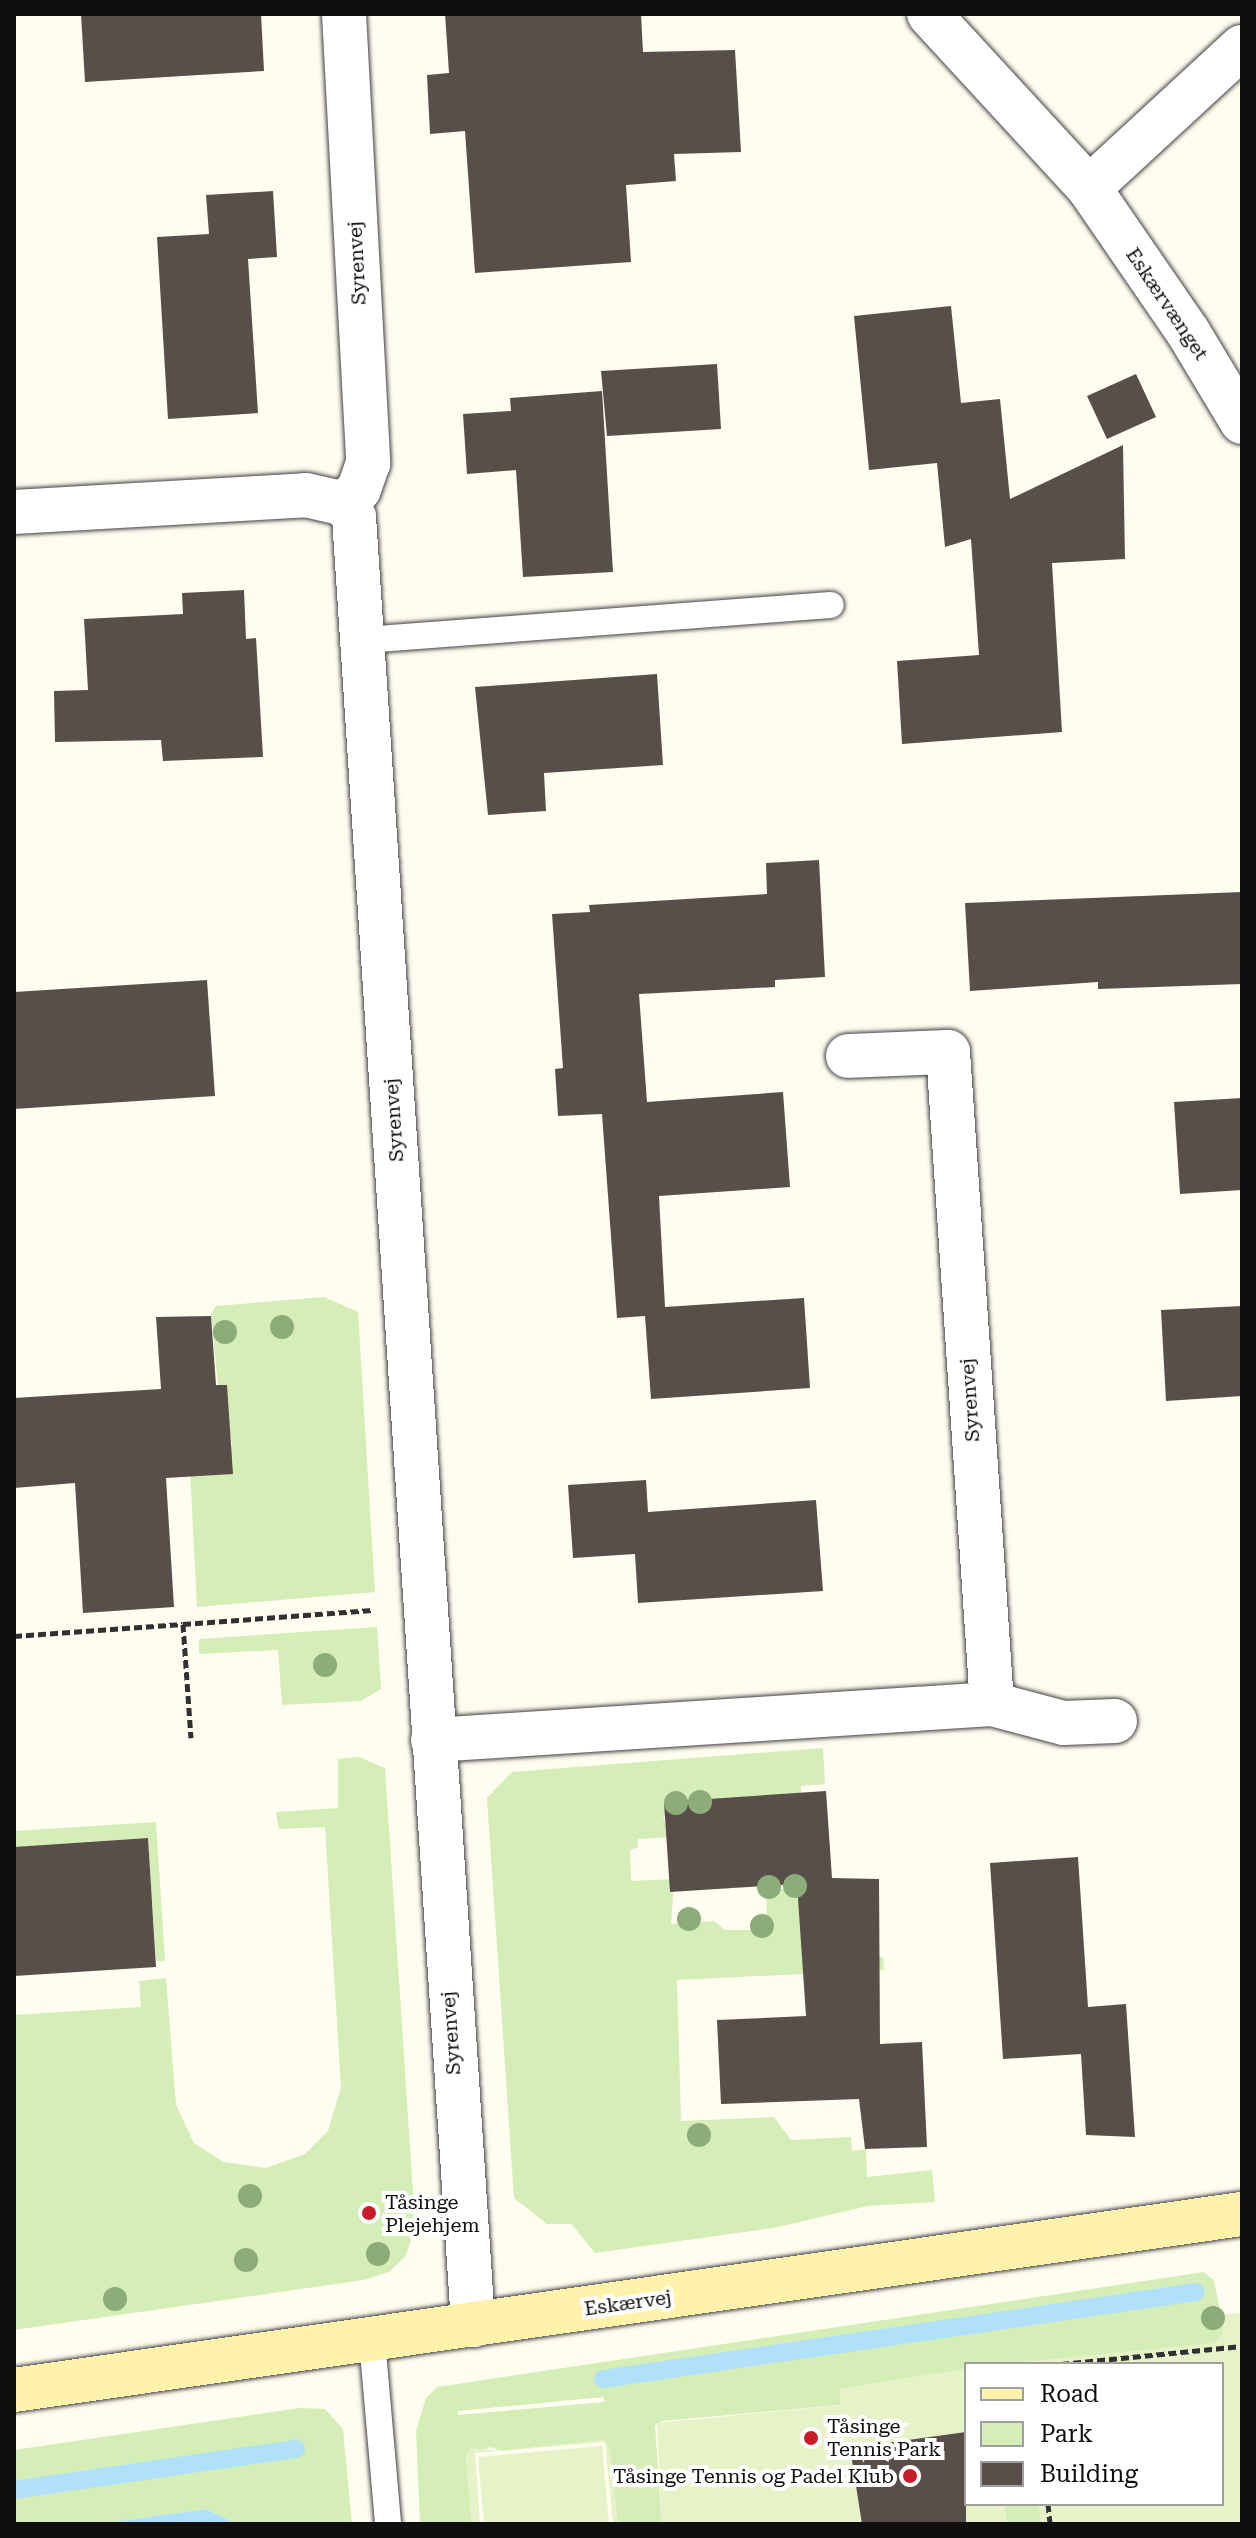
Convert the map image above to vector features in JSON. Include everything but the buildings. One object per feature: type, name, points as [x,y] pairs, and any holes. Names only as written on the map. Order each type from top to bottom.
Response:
[{"type":"street","name":"Syrenvej","points":[[344,14],[368,463],[359,489],[344,504],[354,517],[358,536],[424,1605],[473,2325]]},
{"type":"street","name":"Eskærvænget","points":[[929,14],[1089,188],[1188,332],[1242,422]]},
{"type":"street","points":[[1089,188],[1242,47]]},
{"type":"street","points":[[14,512],[306,495],[344,504]]},
{"type":"street","name":"Syrenvej","points":[[848,1056],[948,1052],[992,1704]]},
{"type":"street","points":[[433,1740],[992,1704],[1064,1723],[1115,1721]]},
{"type":"street","name":"Eskærvej","points":[[14,2390],[1242,2214]]},
{"type":"lane","points":[[364,640],[831,605]]},
{"type":"lane","points":[[372,2340],[388,2524]]},
{"type":"path","points":[[14,1636],[424,1605]]},
{"type":"path","points":[[183,1624],[191,1738]]},
{"type":"path","points":[[1081,2362],[1242,2346]]},
{"type":"green space","points":[[324,1297],[358,1312],[375,1592],[197,1607],[190,1469],[232,1446],[231,1436],[223,1436],[211,1314],[216,1306]]},
{"type":"green space","points":[[377,1627],[381,1689],[361,1701],[282,1705],[278,1650],[199,1654],[199,1639]]},
{"type":"green space","points":[[823,1748],[825,1784],[801,1786],[801,1793],[669,1802],[669,1815],[663,1816],[671,1837],[638,1839],[638,1847],[630,1850],[631,1881],[674,1879],[671,1924],[714,1921],[725,1930],[766,1930],[767,1890],[825,1886],[804,1962],[883,1957],[884,1970],[677,1980],[681,2121],[774,2117],[791,2140],[851,2137],[852,2151],[866,2149],[867,2177],[932,2170],[935,2202],[868,2206],[773,2228],[595,2253],[571,2224],[547,2224],[514,2198],[487,1798],[512,1772]]},
{"type":"green space","points":[[359,1757],[385,1768],[414,2208],[413,2235],[405,2257],[389,2272],[364,2280],[14,2330],[14,2015],[141,2007],[139,1981],[166,1978],[176,2105],[194,2143],[223,2162],[266,2168],[305,2154],[328,2131],[341,2087],[325,1827],[279,1829],[276,1812],[338,1808],[338,1759]]},
{"type":"green space","points":[[156,1822],[165,1961],[156,1961],[148,1838],[14,1847],[14,1831]]},
{"type":"green space","points":[[1204,2272],[1214,2281],[1221,2315],[1242,2313],[1242,2354],[1148,2362],[964,2362],[964,2369],[865,2385],[849,2404],[662,2421],[655,2426],[662,2524],[618,2524],[605,2440],[500,2451],[491,2447],[466,2455],[472,2524],[420,2524],[416,2431],[426,2398],[437,2387]],"holes":[[[603,2397],[605,2402],[458,2415],[458,2411]]]},
{"type":"green space","points":[[1242,2313],[1242,2524],[1040,2524],[1039,2506],[1224,2506],[1224,2362],[1021,2362],[1214,2343],[1223,2333],[1221,2316]]},
{"type":"green space","name":"Tåsinge Tennis Park","points":[[964,2369],[964,2506],[1004,2506],[1007,2524],[662,2524],[657,2423],[841,2405],[839,2389]]},
{"type":"green space","points":[[300,2408],[325,2409],[343,2429],[352,2524],[237,2524],[206,2509],[99,2524],[14,2524],[14,2450]]},
{"type":"green space","points":[[605,2440],[610,2451],[618,2524],[613,2524],[605,2442],[506,2450]]},
{"type":"green space","points":[[602,2446],[609,2524],[484,2524],[478,2457]]},
{"type":"green space","points":[[472,2448],[499,2451],[475,2453],[480,2524],[472,2524],[466,2455]]},
{"type":"green space","points":[[1004,2506],[1058,2506],[1059,2524],[1007,2524]]},
{"type":"water","points":[[206,2509],[237,2524],[99,2524],[120,2521]]},
{"type":"waterway","points":[[603,2379],[1196,2292]]},
{"type":"waterway","points":[[14,2490],[296,2449]]},
{"type":"place","name":"Tåsinge Plejehjem","points":[[369,2213]]},
{"type":"place","name":"Tåsinge Tennis Park","points":[[811,2438]]},
{"type":"place","name":"Tåsinge Tennis og Padel Klub","points":[[910,2476]]}]
